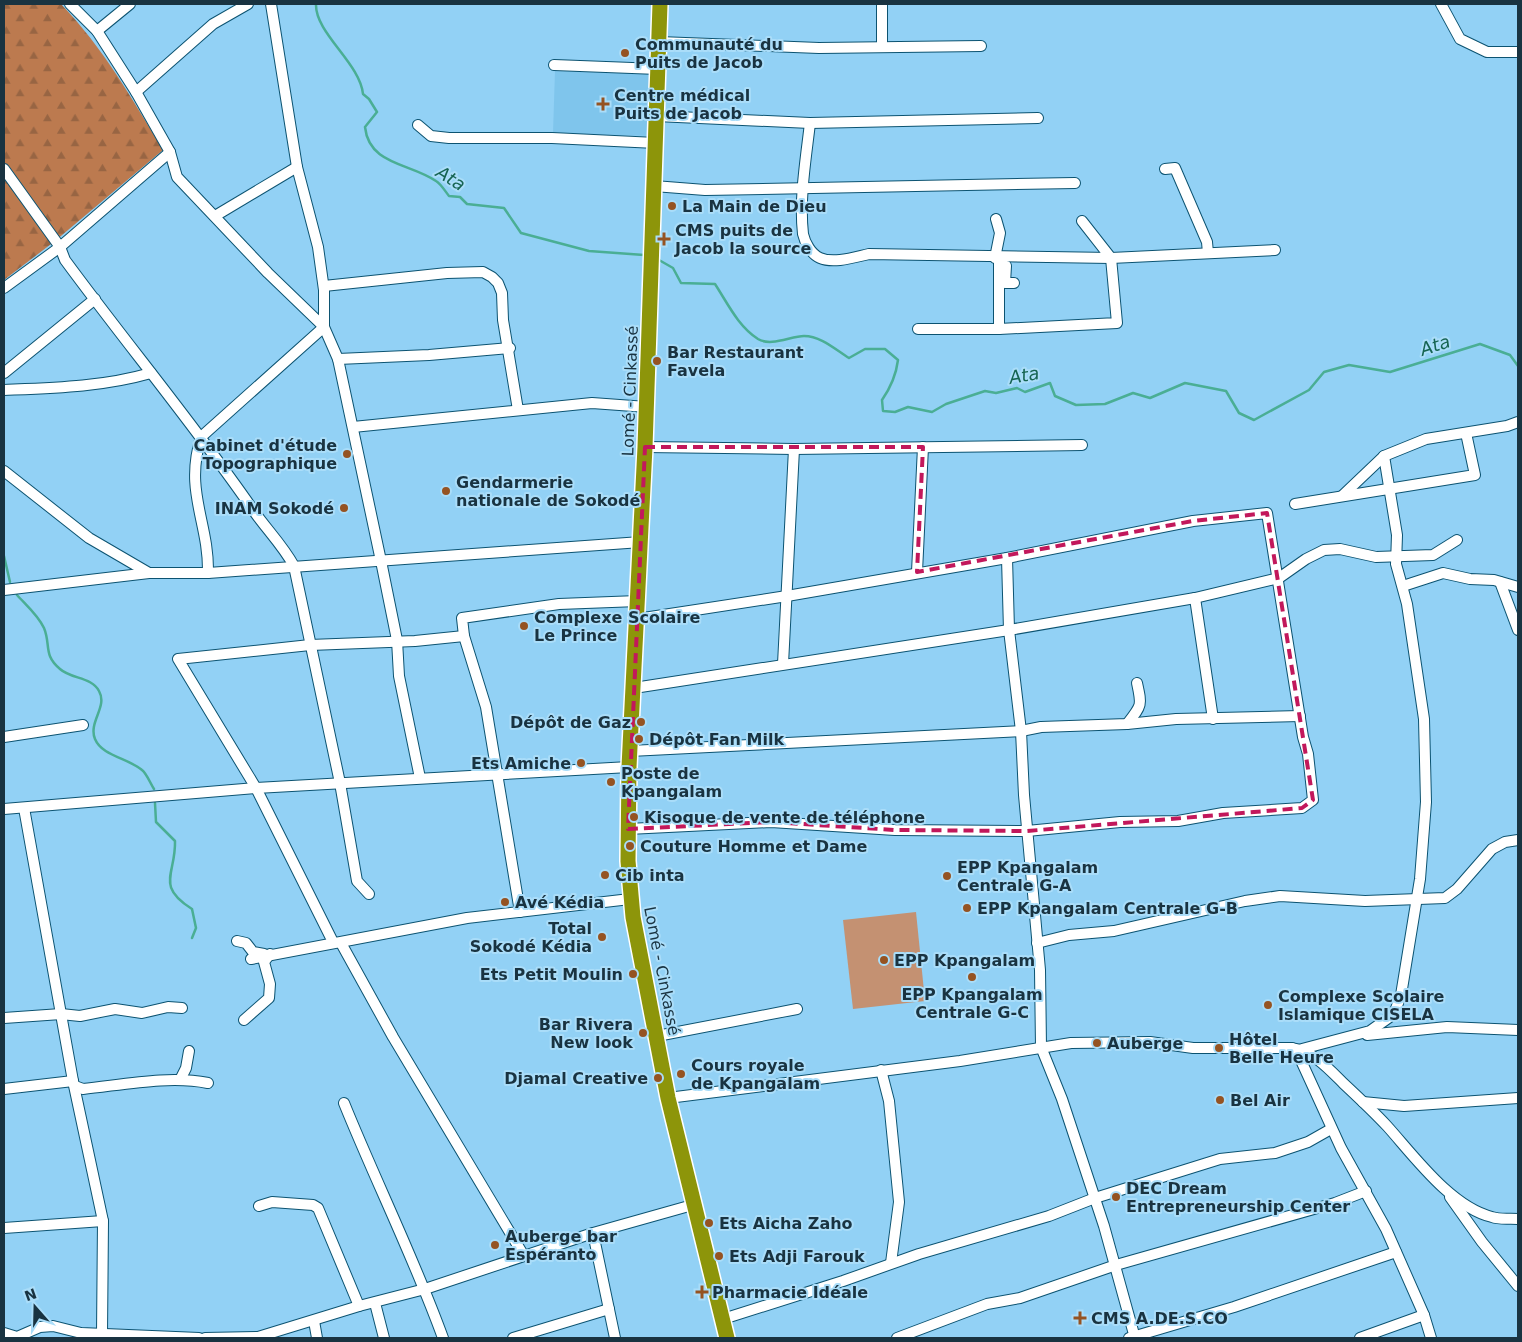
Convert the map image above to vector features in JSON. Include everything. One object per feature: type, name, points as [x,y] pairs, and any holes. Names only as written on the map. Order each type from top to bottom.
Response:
[{"type":"highway","name":"Lomé - Cinkassé","points":[[660,4],[646,447],[630,751],[628,829],[630,899],[668,1098],[696,1204],[727,1338]]},
{"type":"street","points":[[70,4],[98,31],[136,92],[170,152],[177,177],[268,273],[324,327],[338,359],[353,427],[397,640],[399,676],[420,778]]},
{"type":"street","points":[[98,31],[130,4]]},
{"type":"street","points":[[136,92],[213,24],[248,4]]},
{"type":"street","points":[[208,573],[208,559],[194,489],[194,457],[201,437],[324,327],[324,286],[318,247],[297,167],[271,4]]},
{"type":"street","points":[[882,4],[882,46]]},
{"type":"street","points":[[1441,4],[1460,39],[1487,52],[1518,52]]},
{"type":"street","points":[[659,42],[819,48],[981,46]]},
{"type":"street","points":[[554,65],[658,69]]},
{"type":"street","points":[[656,116],[810,123],[1038,118]]},
{"type":"street","points":[[810,123],[804,187],[804,233],[810,250],[819,258],[831,260],[869,254],[997,260],[1111,258],[1275,250]]},
{"type":"street","points":[[418,125],[431,136],[449,138],[552,138],[656,143]]},
{"type":"street","points":[[4,288],[60,247],[170,152]]},
{"type":"street","points":[[215,216],[297,167]]},
{"type":"street","points":[[1165,169],[1175,168],[1206,242],[1208,253]]},
{"type":"street","points":[[4,169],[60,247],[65,260],[201,437],[294,566],[340,783],[357,881],[369,894]]},
{"type":"street","points":[[654,186],[705,190],[1075,183]]},
{"type":"street","points":[[996,219],[1000,233],[997,260],[999,329]]},
{"type":"street","points":[[918,329],[999,329],[1117,324],[1111,258],[1082,221]]},
{"type":"street","points":[[997,260],[1006,266],[1005,283],[1014,283]]},
{"type":"street","points":[[324,286],[447,273],[483,272],[498,283],[502,293],[503,320],[510,348],[518,410]]},
{"type":"street","points":[[4,373],[96,299]]},
{"type":"street","points":[[338,359],[402,357],[510,348]]},
{"type":"street","points":[[4,390],[83,387],[122,381],[151,373]]},
{"type":"street","points":[[353,427],[592,403],[647,407]]},
{"type":"street","points":[[1343,495],[1384,456],[1404,446],[1426,439],[1518,422]]},
{"type":"street","points":[[1295,504],[1343,495],[1390,490],[1438,479],[1475,475],[1466,433]]},
{"type":"street","points":[[646,447],[794,449],[1082,445]]},
{"type":"street","points":[[917,572],[923,447]]},
{"type":"street","points":[[783,664],[794,449]]},
{"type":"street","points":[[1302,1050],[1376,1028],[1398,1009],[1420,878],[1426,802],[1426,746],[1418,671],[1403,586],[1396,564],[1397,535],[1384,456]]},
{"type":"street","points":[[4,471],[90,538],[115,555],[149,573]]},
{"type":"street","points":[[628,829],[771,822],[895,830],[1027,831],[1120,822],[1178,821],[1223,813],[1305,806],[1312,800],[1313,795],[1267,513],[1193,521],[1007,558],[917,572],[787,596],[637,619]]},
{"type":"street","points":[[634,688],[1009,630],[1195,598],[1279,578],[1306,559],[1324,550],[1340,549],[1376,557],[1433,555],[1457,540]]},
{"type":"street","points":[[4,590],[149,573],[208,573],[641,542]]},
{"type":"street","points":[[1007,558],[1009,630],[1021,731],[1042,1011],[1041,1047],[1062,1099],[1095,1198],[1116,1265],[1133,1338],[1251,1302],[1396,1252]]},
{"type":"street","points":[[1403,586],[1444,573],[1470,579],[1500,582],[1518,587]]},
{"type":"street","points":[[1500,582],[1518,630]]},
{"type":"street","points":[[1195,598],[1213,719]]},
{"type":"street","points":[[520,912],[495,773],[486,707],[464,636],[462,618],[559,604],[638,601]]},
{"type":"street","points":[[464,636],[310,645],[178,659],[256,788],[337,942],[524,1256]]},
{"type":"street","points":[[1127,724],[1142,699],[1137,683]]},
{"type":"street","points":[[630,751],[1021,731],[1041,727],[1127,724],[1176,719],[1300,716]]},
{"type":"street","points":[[4,737],[83,725]]},
{"type":"street","points":[[4,809],[256,788],[495,773],[630,767]]},
{"type":"street","points":[[24,808],[74,1083],[103,1221],[102,1334]]},
{"type":"street","points":[[1037,943],[1069,935],[1114,931],[1245,901],[1280,896],[1342,900],[1439,899],[1451,895],[1492,849],[1500,843],[1518,840]]},
{"type":"street","points":[[251,959],[467,918],[630,899]]},
{"type":"street","points":[[237,940],[246,943],[253,952],[270,954]]},
{"type":"street","points":[[244,1020],[269,998],[270,984],[264,962],[270,954]]},
{"type":"street","points":[[4,1018],[61,1014],[80,1016],[116,1009],[142,1013],[168,1007],[182,1008]]},
{"type":"street","points":[[657,1036],[797,1009]]},
{"type":"street","points":[[1346,1038],[1447,1027],[1518,1030]]},
{"type":"street","points":[[668,1098],[1012,1054],[1041,1047],[1071,1043],[1150,1042],[1193,1048],[1291,1048],[1302,1050],[1316,1057],[1363,1102],[1448,1194],[1482,1242],[1518,1286]]},
{"type":"street","points":[[1291,1048],[1298,1054],[1331,1129],[1378,1211],[1424,1315],[1431,1338]]},
{"type":"street","points":[[180,1080],[186,1068],[189,1051]]},
{"type":"street","points":[[881,1070],[889,1101],[899,1202],[892,1263]]},
{"type":"street","points":[[4,1089],[74,1083],[83,1090],[180,1080],[208,1083]]},
{"type":"street","points":[[1363,1102],[1404,1106],[1518,1098]]},
{"type":"street","points":[[344,1103],[376,1182],[425,1289],[443,1338]]},
{"type":"street","points":[[723,1319],[843,1281],[892,1263],[1049,1216],[1095,1198],[1220,1159],[1282,1151],[1308,1142],[1331,1129]]},
{"type":"street","points":[[897,1338],[987,1304],[1020,1298],[1116,1265],[1335,1203],[1366,1192]]},
{"type":"street","points":[[1448,1194],[1476,1211],[1492,1218],[1518,1219]]},
{"type":"street","points":[[259,1206],[272,1202],[313,1205],[318,1208],[358,1306]]},
{"type":"street","points":[[205,1338],[258,1337],[358,1306],[425,1289],[593,1233],[696,1204]]},
{"type":"street","points":[[4,1228],[103,1221]]},
{"type":"street","points":[[593,1233],[615,1338]]},
{"type":"street","points":[[374,1303],[384,1338]]},
{"type":"street","points":[[513,1338],[609,1308]]},
{"type":"street","points":[[1360,1338],[1424,1315]]},
{"type":"street","points":[[314,1321],[317,1338]]},
{"type":"street","points":[[4,1333],[16,1337],[40,1327],[53,1326],[68,1328],[81,1336],[102,1334],[122,1337],[199,1338]]},
{"type":"highlighted area","points":[[645,447],[923,447],[917,572],[1193,521],[1267,513],[1313,800],[1302,808],[1027,831],[895,830],[771,822],[628,829]]},
{"type":"shaded area","name":"Centre médical Puits de Jacob","points":[[555,71],[654,74],[651,136],[553,133]]},
{"type":"shaded area","name":"EPP Kpangalam","points":[[916,912],[925,1001],[853,1009],[843,920]]},
{"type":"green space","points":[[4,4],[61,4],[104,56],[163,150],[55,241],[4,280]]},
{"type":"waterway","name":"Ata","points":[[316,4],[322,26],[347,60],[360,82],[363,94],[369,99],[377,112],[365,127],[368,139],[374,149],[382,156],[392,162],[426,175],[438,182],[449,196],[460,197],[467,204],[504,208],[521,233],[589,251],[644,255]]},
{"type":"waterway","name":"Ata","points":[[659,260],[673,268],[681,283],[715,284],[739,321],[751,334],[763,341],[775,342],[799,336],[816,338],[849,358],[865,349],[885,349],[898,360],[893,381],[882,400],[883,411],[895,412],[908,407],[932,412],[946,404],[985,391],[996,393],[1017,388],[1025,392],[1050,383],[1055,396],[1076,405],[1105,404],[1133,393],[1150,398],[1185,383],[1226,391],[1239,413],[1254,420],[1309,390],[1324,372],[1349,365],[1390,372],[1480,344],[1510,355],[1518,366]]},
{"type":"waterway","points":[[4,556],[10,582]]},
{"type":"waterway","points":[[17,595],[35,614],[44,628],[49,654],[55,664],[70,675],[96,686],[99,691],[101,703],[94,727],[95,739],[98,745],[109,753],[130,762],[142,770],[154,789]]},
{"type":"waterway","points":[[155,803],[156,822],[175,841],[170,879],[171,886],[181,901],[192,909],[196,928],[192,938]]},
{"type":"place","name":"Communauté du Puits de Jacob","points":[[625,53]]},
{"type":"place","name":"Centre médical Puits de Jacob","points":[[603,104]]},
{"type":"place","name":"La Main de Dieu","points":[[672,206]]},
{"type":"place","name":"CMS puits de Jacob la source","points":[[664,239]]},
{"type":"place","name":"Bar Restaurant Favela","points":[[657,361]]},
{"type":"place","name":"Cabinet d'étude Topographique","points":[[347,454]]},
{"type":"place","name":"Gendarmerie nationale de Sokodé","points":[[446,491]]},
{"type":"place","name":"INAM Sokodé","points":[[344,508]]},
{"type":"place","name":"Complexe Scolaire Le Prince","points":[[524,626]]},
{"type":"place","name":"Dépôt de Gaz","points":[[641,722]]},
{"type":"place","name":"Dépôt Fan Milk","points":[[639,739]]},
{"type":"place","name":"Ets Amiche","points":[[581,763]]},
{"type":"place","name":"Poste de Kpangalam","points":[[611,782]]},
{"type":"place","name":"Kisoque de vente de téléphone","points":[[634,817]]},
{"type":"place","name":"Couture Homme et Dame","points":[[630,846]]},
{"type":"place","name":"Cib inta","points":[[605,875]]},
{"type":"place","name":"EPP Kpangalam Centrale G-A","points":[[947,876]]},
{"type":"place","name":"Avé Kédia","points":[[505,902]]},
{"type":"place","name":"EPP Kpangalam Centrale G-B","points":[[967,908]]},
{"type":"place","name":"Total Sokodé Kédia","points":[[602,937]]},
{"type":"place","name":"EPP Kpangalam","points":[[884,960]]},
{"type":"place","name":"Ets Petit Moulin","points":[[633,974]]},
{"type":"place","name":"EPP Kpangalam Centrale G-C","points":[[972,977]]},
{"type":"place","name":"Complexe Scolaire Islamique CISELA","points":[[1268,1005]]},
{"type":"place","name":"Bar Rivera New look","points":[[643,1033]]},
{"type":"place","name":"Auberge","points":[[1097,1043]]},
{"type":"place","name":"Hôtel Belle Heure","points":[[1219,1048]]},
{"type":"place","name":"Cours royale de Kpangalam","points":[[681,1074]]},
{"type":"place","name":"Djamal Creative","points":[[658,1078]]},
{"type":"place","name":"Bel Air","points":[[1220,1100]]},
{"type":"place","name":"DEC Dream Entrepreneurship Center","points":[[1116,1197]]},
{"type":"place","name":"Ets Aicha Zaho","points":[[709,1223]]},
{"type":"place","name":"Auberge bar Espéranto","points":[[495,1245]]},
{"type":"place","name":"Ets Adji Farouk","points":[[719,1256]]},
{"type":"place","name":"Pharmacie Idéale","points":[[702,1292]]},
{"type":"place","name":"CMS A.DE.S.CO","points":[[1080,1318]]}]
